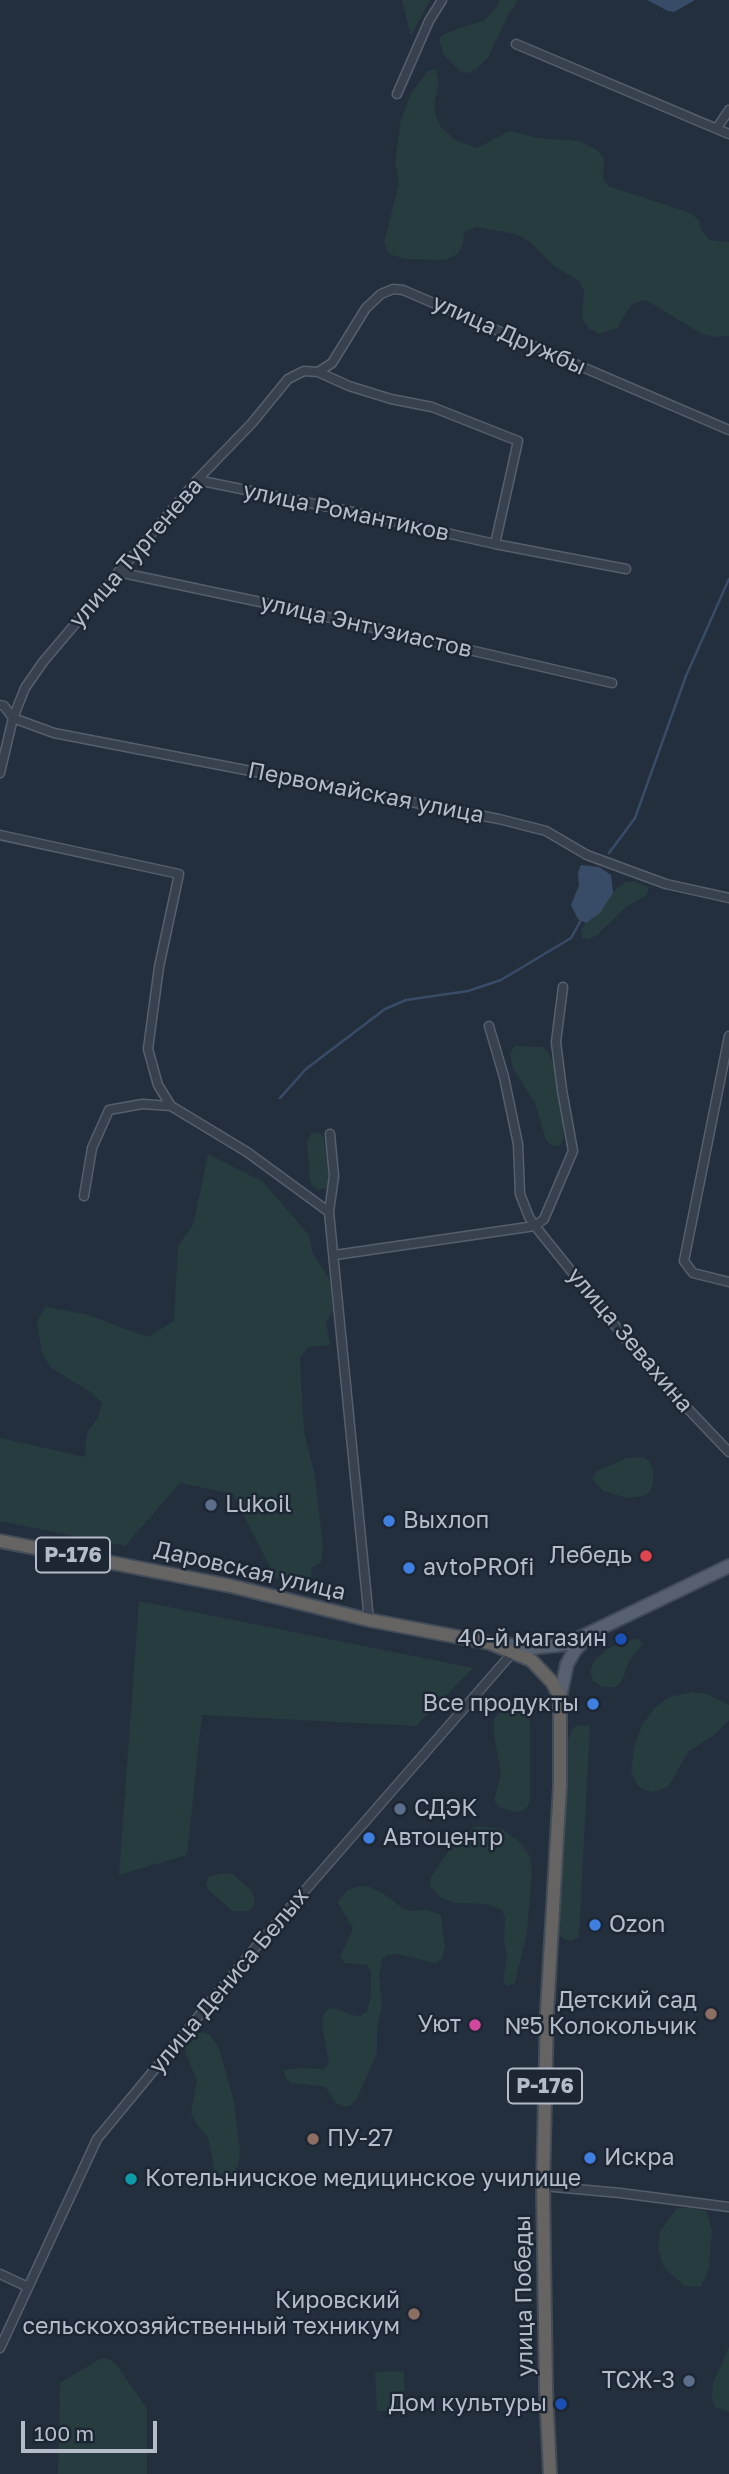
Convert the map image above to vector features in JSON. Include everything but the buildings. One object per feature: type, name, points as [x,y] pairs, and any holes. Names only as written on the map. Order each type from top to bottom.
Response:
[{"type":"highway","name":"Даровская улица","points":[[0,1541],[231,1586],[369,1620],[490,1643],[531,1660],[543,1670],[561,1697]]},
{"type":"highway","name":"улица Победы","points":[[550,2474],[543,2186],[547,2012],[561,1697]]},
{"type":"main road","name":"Даровская улица","points":[[490,1643],[531,1648],[567,1644],[729,1566]]},
{"type":"main road","name":"улица Победы","points":[[561,1697],[568,1664],[575,1650],[590,1634]]},
{"type":"street","points":[[397,94],[429,21],[442,0]]},
{"type":"street","points":[[516,44],[729,134]]},
{"type":"street","points":[[717,128],[729,110]]},
{"type":"street","name":"улица Дружбы","points":[[318,372],[332,363],[366,307],[393,289],[403,289],[729,430]]},
{"type":"street","name":"улица Тургенева","points":[[0,773],[13,719],[25,688],[43,662],[118,572],[288,379],[304,371],[318,372]]},
{"type":"street","points":[[318,372],[349,386],[391,399],[432,407],[518,441],[495,544]]},
{"type":"street","name":"улица Романтиков","points":[[197,481],[626,569]]},
{"type":"street","name":"улица Энтузиастов","points":[[118,572],[284,607],[612,683]]},
{"type":"street","name":"Первомайская улица","points":[[0,705],[4,706],[13,719],[54,733],[534,828],[545,831],[587,855],[643,876],[729,898]]},
{"type":"street","points":[[0,835],[179,874],[159,967],[148,1049],[158,1085],[171,1106],[247,1152],[329,1212]]},
{"type":"street","points":[[335,1255],[535,1226],[544,1219],[573,1151],[556,1042],[563,987]]},
{"type":"street","name":"улица Зевахина","points":[[489,1026],[504,1077],[518,1144],[520,1194],[529,1217],[650,1369],[729,1452]]},
{"type":"street","points":[[729,1036],[684,1261],[693,1273],[729,1282]]},
{"type":"street","points":[[83,1196],[92,1148],[109,1110],[142,1104],[171,1106]]},
{"type":"street","points":[[330,1134],[334,1176],[329,1212],[369,1620]]},
{"type":"street","name":"улица Дениса Белых","points":[[0,2348],[97,2139],[269,1932],[514,1651]]},
{"type":"street","points":[[543,2186],[729,2207]]},
{"type":"street","points":[[0,2274],[28,2287]]},
{"type":"green space","points":[[402,0],[430,0],[411,36]]},
{"type":"green space","points":[[499,0],[518,0],[488,58],[476,69],[468,73],[461,72],[443,54],[439,38],[446,33],[485,20],[496,8]]},
{"type":"green space","points":[[436,69],[439,82],[434,106],[436,117],[441,127],[455,140],[477,148],[510,131],[538,138],[579,141],[597,150],[604,158],[603,179],[608,186],[688,212],[699,220],[700,228],[709,240],[729,242],[729,336],[702,334],[646,300],[632,304],[617,328],[599,334],[588,328],[582,318],[584,290],[578,280],[554,266],[530,242],[516,234],[476,227],[464,232],[463,244],[458,254],[444,260],[405,259],[389,254],[384,243],[399,183],[395,161],[401,120],[411,93],[428,71]]},
{"type":"green space","points":[[634,881],[649,888],[647,895],[626,907],[597,935],[590,939],[582,938],[581,930],[600,913],[614,891],[626,882]]},
{"type":"green space","points":[[515,1046],[542,1047],[548,1051],[555,1066],[564,1124],[563,1140],[559,1146],[551,1145],[546,1140],[535,1103],[513,1068],[510,1053]]},
{"type":"green space","points":[[319,1132],[324,1138],[329,1179],[327,1187],[320,1190],[313,1187],[310,1180],[307,1141],[311,1134]]},
{"type":"green space","points":[[208,1154],[263,1182],[309,1235],[313,1254],[330,1280],[333,1311],[326,1322],[330,1345],[308,1347],[300,1358],[304,1432],[315,1476],[323,1547],[321,1562],[311,1568],[312,1580],[276,1579],[233,1494],[180,1483],[125,1546],[0,1521],[0,1438],[86,1457],[88,1431],[98,1418],[102,1403],[91,1392],[51,1368],[42,1353],[37,1322],[45,1307],[85,1314],[148,1337],[174,1321],[178,1246],[193,1225]]},
{"type":"green space","points":[[643,1457],[653,1469],[653,1484],[650,1492],[643,1496],[627,1498],[603,1491],[592,1479],[597,1471],[627,1458]]},
{"type":"green space","points":[[139,1601],[473,1668],[416,1726],[202,1715],[187,1855],[119,1875]]},
{"type":"green space","points":[[637,1639],[643,1643],[629,1662],[621,1682],[615,1687],[603,1687],[593,1681],[590,1670],[595,1660],[606,1650],[625,1640]]},
{"type":"green space","points":[[693,1692],[707,1694],[729,1705],[729,1720],[714,1735],[688,1752],[668,1787],[653,1792],[645,1790],[638,1786],[631,1772],[634,1747],[642,1725],[656,1707],[669,1697]]},
{"type":"green space","points":[[523,1708],[530,1722],[530,1799],[528,1806],[522,1811],[514,1812],[499,1807],[494,1800],[501,1774],[494,1719],[499,1713]]},
{"type":"green space","points":[[590,1726],[579,1937],[571,1941],[558,1934],[567,1741],[574,1727]]},
{"type":"green space","points":[[478,1826],[502,1829],[521,1843],[530,1857],[532,1873],[527,1932],[515,1983],[508,1986],[503,1981],[507,1956],[504,1941],[505,1917],[502,1910],[487,1904],[455,1903],[441,1898],[430,1886],[431,1877],[457,1838]]},
{"type":"green space","points":[[232,1874],[251,1890],[254,1906],[249,1911],[233,1911],[209,1891],[206,1884],[209,1876]]},
{"type":"green space","points":[[361,1886],[384,1894],[404,1909],[427,1910],[441,1915],[445,1946],[442,1959],[435,1963],[397,1954],[382,1959],[379,1975],[382,2006],[377,2029],[377,2053],[357,2098],[352,2105],[344,2107],[336,2103],[322,2086],[291,2083],[285,2078],[284,2070],[324,2069],[329,2063],[322,2024],[328,2009],[336,2008],[360,2016],[367,2012],[371,1994],[371,1972],[367,1965],[345,1963],[340,1957],[353,1928],[337,1902],[348,1890]]},
{"type":"green space","points":[[203,2032],[210,2035],[219,2048],[234,2102],[240,2151],[238,2166],[233,2173],[226,2176],[219,2174],[214,2168],[208,2137],[197,2125],[191,2112],[197,2081],[185,2051],[185,2043],[190,2036]]},
{"type":"green space","points":[[691,2207],[707,2212],[712,2231],[709,2268],[701,2287],[684,2286],[664,2267],[658,2249],[660,2232],[676,2209]]},
{"type":"green space","points":[[729,2347],[729,2412],[715,2407],[712,2399],[713,2383]]},
{"type":"green space","points":[[107,2358],[116,2364],[147,2409],[147,2474],[58,2474],[60,2383],[100,2359]]},
{"type":"green space","points":[[404,2371],[405,2410],[377,2411],[375,2372]]},
{"type":"water","points":[[647,0],[695,0],[674,12]]},
{"type":"water","points":[[581,865],[599,867],[611,875],[613,893],[600,913],[586,923],[578,919],[571,905],[579,885],[578,872]]},
{"type":"waterway","points":[[609,853],[635,818],[686,676],[729,579]]},
{"type":"waterway","points":[[280,1098],[306,1069],[385,1009],[406,1000],[468,991],[501,980],[571,938],[581,920]]},
{"type":"place","name":"Lukoil","points":[[211,1505]]},
{"type":"place","name":"Выхлоп","points":[[389,1521]]},
{"type":"place","name":"Лебедь","points":[[646,1556]]},
{"type":"place","name":"avtoPROfi","points":[[409,1568]]},
{"type":"place","name":"40-й магазин","points":[[621,1639]]},
{"type":"place","name":"Все продукты","points":[[593,1704]]},
{"type":"place","name":"СДЭК","points":[[400,1809]]},
{"type":"place","name":"Автоцентр","points":[[369,1838]]},
{"type":"place","name":"Ozon","points":[[595,1925]]},
{"type":"place","name":"Детский сад №5 Колокольчик","points":[[711,2014]]},
{"type":"place","name":"Уют","points":[[475,2025]]},
{"type":"place","name":"ПУ-27","points":[[313,2139]]},
{"type":"place","name":"Искра","points":[[590,2158]]},
{"type":"place","name":"Котельничское медицинское училище","points":[[131,2179]]},
{"type":"place","name":"Кировский сельскохозяйственный техникум","points":[[414,2314]]},
{"type":"place","name":"ТСЖ-3","points":[[689,2381]]},
{"type":"place","name":"Дом культуры","points":[[561,2404]]}]
